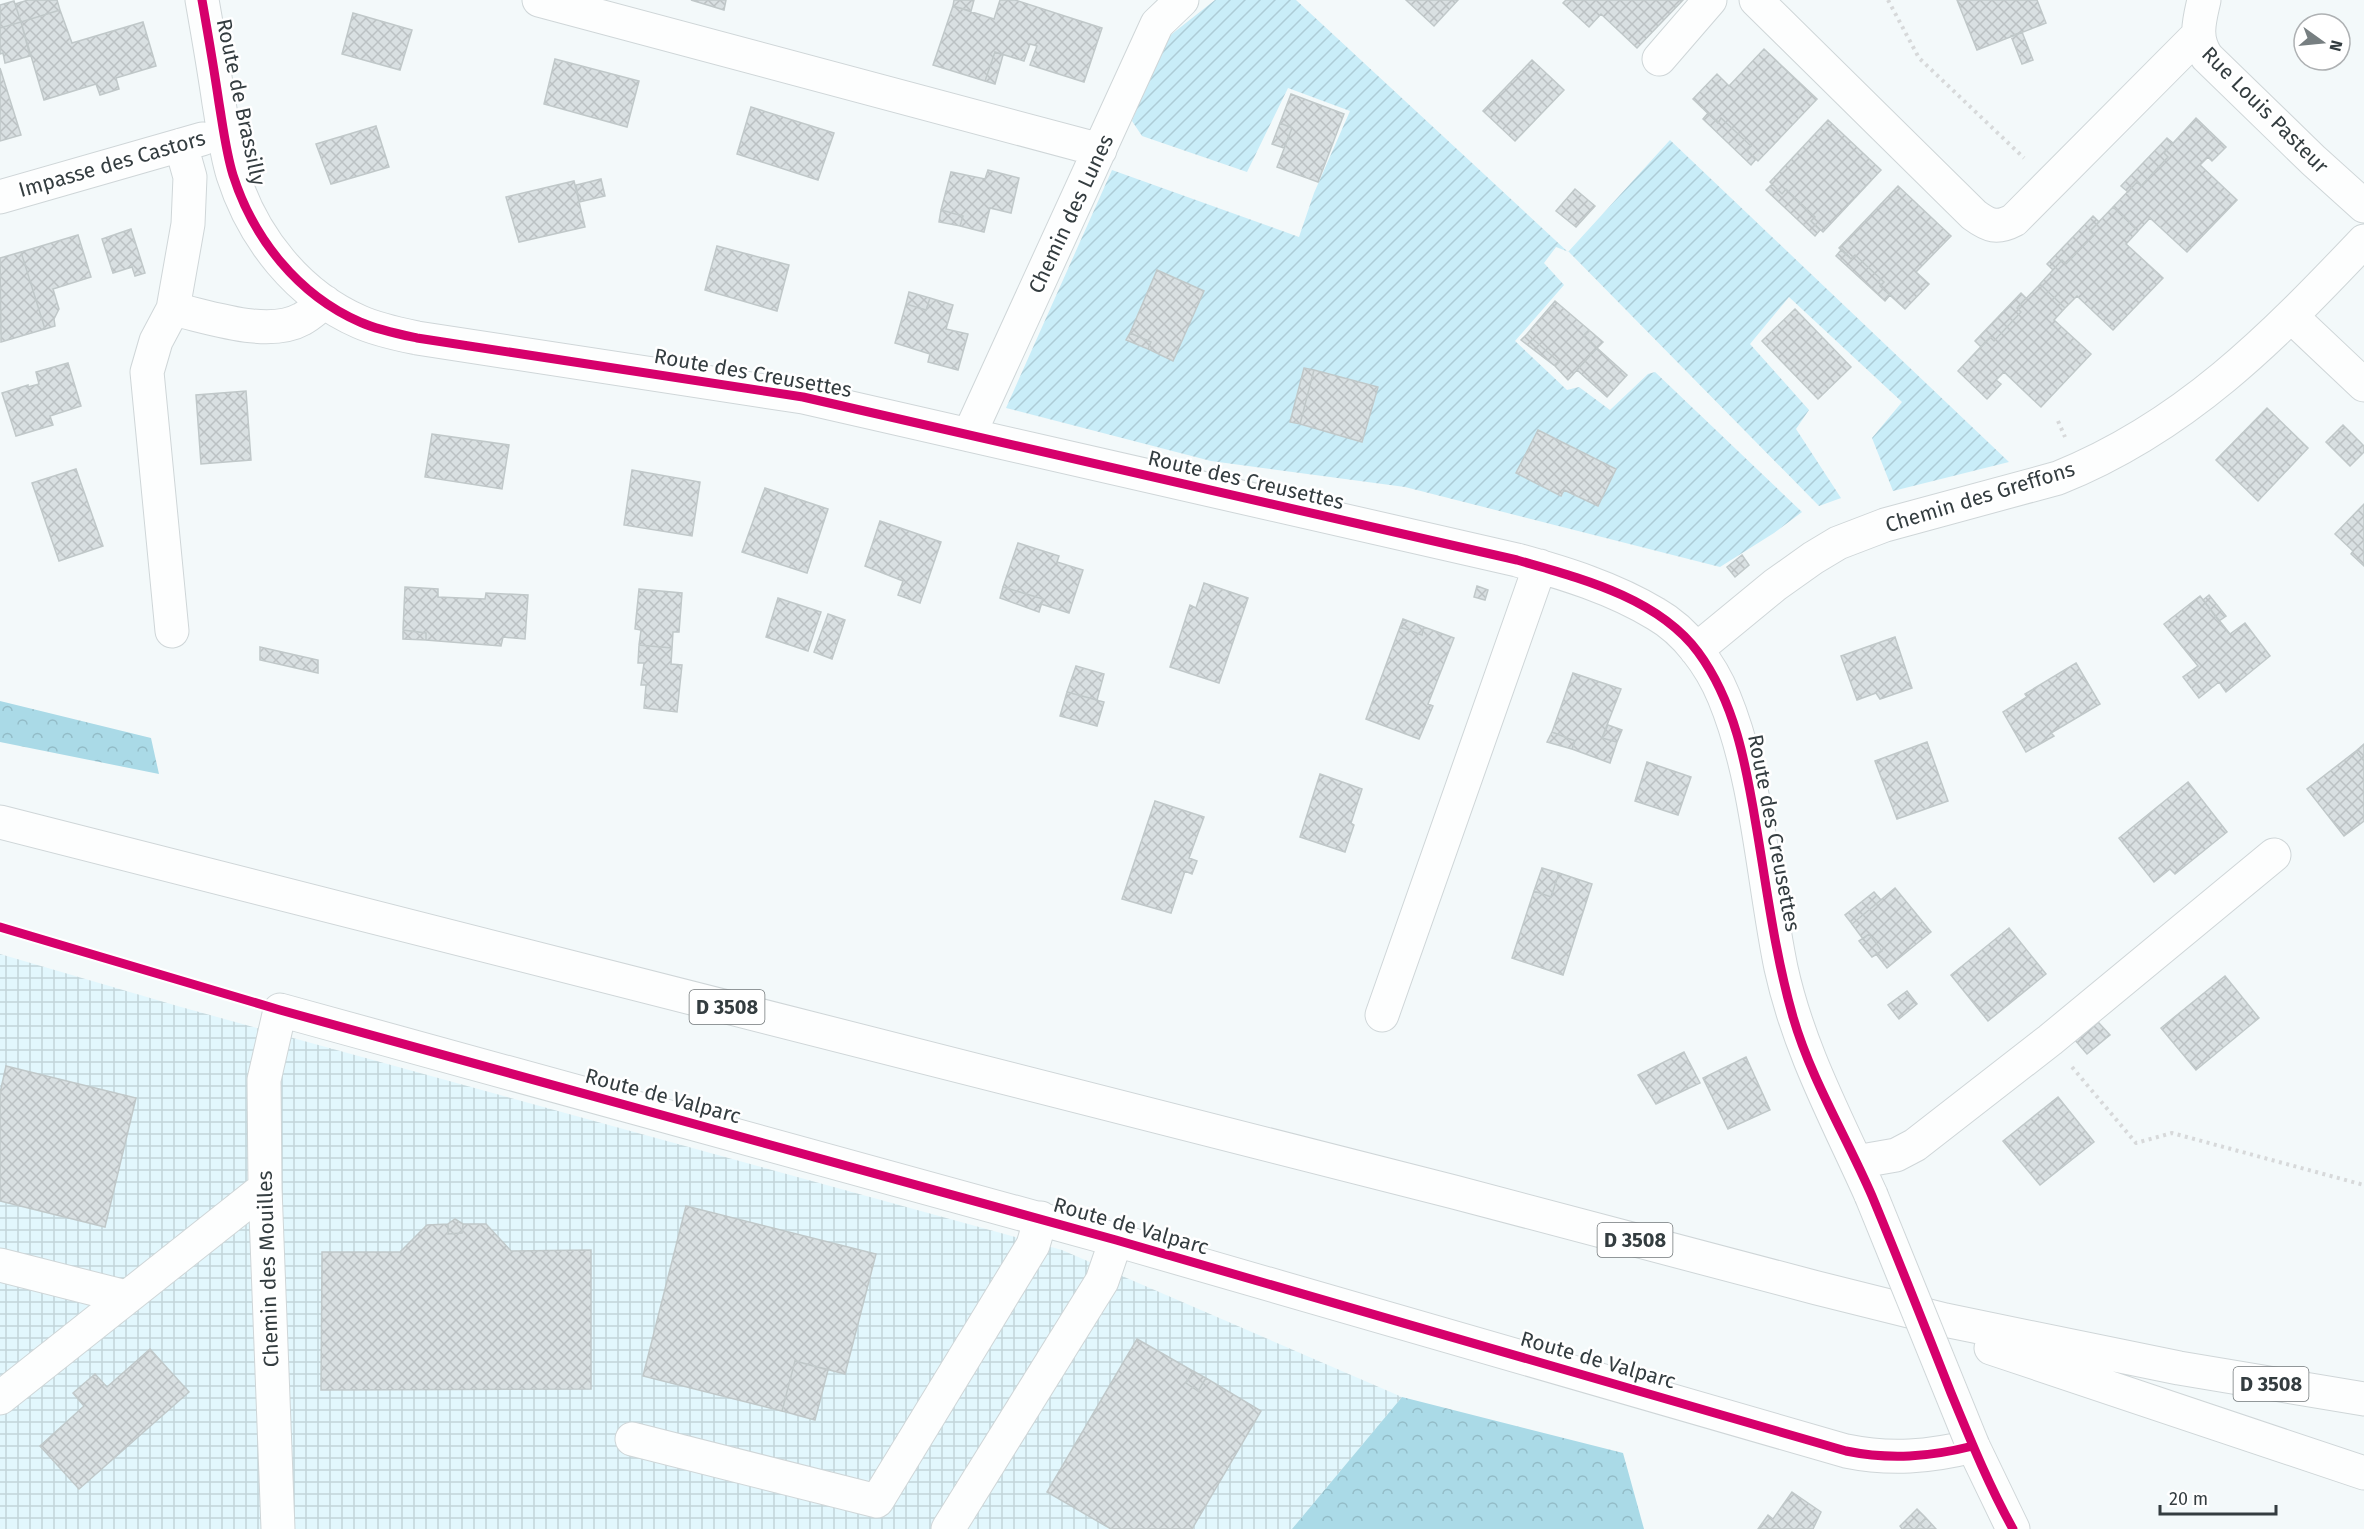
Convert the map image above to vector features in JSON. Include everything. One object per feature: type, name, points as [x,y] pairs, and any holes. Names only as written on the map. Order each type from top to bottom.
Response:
[{"type":"main road","name":"Route de Brassilly","points":[[202,0],[232,173],[246,210]]},
{"type":"main road","points":[[539,0],[1100,150]]},
{"type":"main road","name":"Chemin des Lunes","points":[[969,435],[1157,24],[1182,0]]},
{"type":"main road","points":[[1659,59],[1710,0]]},
{"type":"main road","points":[[1756,0],[1974,215],[1993,226],[2002,226],[2014,220],[2197,36]]},
{"type":"main road","name":"Rue Louis Pasteur","points":[[2204,0],[2197,36],[2207,57],[2364,206]]},
{"type":"main road","name":"Impasse des Castors","points":[[0,197],[224,132]]},
{"type":"main road","points":[[172,631],[147,372],[156,341],[174,309],[189,212],[190,177],[181,146]]},
{"type":"main road","name":"Route des Creusettes","points":[[246,210],[268,246],[291,274],[325,302],[360,322],[395,333],[803,397],[1540,566],[1604,588],[1658,615],[1696,650],[1724,695],[1736,729],[1751,797],[1781,967],[1793,1018],[1809,1062],[1871,1195],[1973,1446]]},
{"type":"main road","name":"Chemin des Greffons","points":[[1696,650],[1775,585],[1838,543],[1885,525],[2058,478],[2139,436],[2208,391],[2292,317],[2364,241]]},
{"type":"main road","points":[[174,309],[235,323],[270,327],[302,320],[325,302]]},
{"type":"main road","points":[[2292,317],[2364,385]]},
{"type":"main road","points":[[1382,1015],[1540,566]]},
{"type":"main road","name":"D 3508","points":[[0,822],[1431,1186],[1964,1325],[2179,1368],[2364,1399]]},
{"type":"main road","points":[[1856,1162],[1896,1155],[1910,1148],[2050,1040],[2274,855]]},
{"type":"main road","name":"Chemin des Mouilles","points":[[278,1529],[265,1188],[264,1080],[280,1010]]},
{"type":"main road","name":"Route de Valparc","points":[[280,1010],[1116,1239],[1846,1451],[1893,1458],[1918,1457],[1973,1446]]},
{"type":"main road","points":[[0,1398],[265,1188]]},
{"type":"main road","points":[[632,1439],[877,1501],[1033,1245],[1041,1218]]},
{"type":"main road","points":[[948,1529],[1102,1281],[1116,1239]]},
{"type":"main road","points":[[0,1265],[126,1298]]},
{"type":"main road","points":[[1816,1288],[2364,1473]]},
{"type":"main road","points":[[1973,1446],[2013,1529]]},
{"type":"path","points":[[1888,0],[1919,58],[2051,183]]},
{"type":"path","points":[[2050,1040],[2136,1143],[2172,1133],[2364,1185]]},
{"type":"shaded area","points":[[1215,0],[1296,0],[1567,251],[1556,247],[1544,263],[1564,285],[1515,341],[1567,390],[1579,387],[1610,410],[1648,374],[1655,372],[1802,512],[1774,533],[1720,567],[1405,487],[1211,461],[1006,408],[1112,170],[1299,237],[1314,193],[1350,111],[1288,88],[1247,172],[1142,136],[1132,121],[1163,41]]},
{"type":"shaded area","points":[[1670,140],[2009,462],[1893,491],[1872,438],[1902,402],[1789,297],[1750,344],[1809,410],[1796,429],[1841,498],[1819,506],[1568,252]]},
{"type":"shaded area","points":[[0,954],[181,1007],[1062,1250],[1402,1397],[1292,1529],[0,1529]]},
{"type":"green space","points":[[0,701],[151,738],[159,774],[0,742]]},
{"type":"green space","points":[[1402,1397],[1623,1453],[1644,1529],[1292,1529]]},
{"type":"building","points":[[28,0],[57,0],[60,10],[21,22],[15,4]]},
{"type":"building","points":[[691,0],[726,0],[724,10]]},
{"type":"building","points":[[954,0],[974,0],[971,11],[953,6]]},
{"type":"building","points":[[1000,0],[1015,0],[1102,28],[1084,82],[1030,65],[1037,46],[1030,44],[1024,61],[995,52],[985,81],[933,65],[953,6],[994,19]]},
{"type":"building","points":[[1406,0],[1458,0],[1434,26]]},
{"type":"building","points":[[1566,0],[1683,0],[1637,48],[1601,14],[1589,27],[1563,3]]},
{"type":"building","points":[[1957,0],[2037,0],[2046,23],[1977,50]]},
{"type":"building","points":[[14,1],[21,22],[0,28],[0,5]]},
{"type":"building","points":[[60,10],[72,43],[143,22],[156,66],[116,78],[119,89],[100,95],[96,84],[44,100],[21,22]]},
{"type":"building","points":[[353,13],[412,30],[400,70],[342,54]]},
{"type":"building","points":[[21,22],[30,56],[5,63],[3,53],[0,54],[0,28]]},
{"type":"building","points":[[2022,32],[2033,60],[2022,64],[2011,36]]},
{"type":"building","points":[[1764,49],[1817,99],[1758,161],[1747,150],[1751,146],[1721,118],[1718,123],[1693,99],[1717,74],[1729,86]]},
{"type":"building","points":[[995,52],[1003,55],[995,84],[985,81]]},
{"type":"building","points":[[555,59],[639,81],[627,127],[544,104]]},
{"type":"building","points":[[1532,60],[1564,90],[1515,141],[1483,111]]},
{"type":"building","points":[[0,68],[21,135],[0,141]]},
{"type":"building","points":[[1291,94],[1344,114],[1318,182],[1277,167],[1292,128],[1280,123]]},
{"type":"building","points":[[751,107],[834,133],[818,180],[737,154]]},
{"type":"building","points":[[1708,113],[1718,123],[1721,118],[1751,146],[1747,150],[1756,159],[1751,165],[1703,119]]},
{"type":"building","points":[[2196,118],[2226,147],[2212,161],[2208,157],[2200,165],[2237,200],[2187,252],[2150,218],[2138,231],[2113,207],[2137,182],[2141,186],[2168,157],[2164,153]]},
{"type":"building","points":[[1828,120],[1881,170],[1823,232],[1811,221],[1815,217],[1786,189],[1782,194],[1770,182]]},
{"type":"building","points":[[1280,123],[1292,128],[1284,148],[1272,144]]},
{"type":"building","points":[[376,126],[389,167],[331,184],[316,144]]},
{"type":"building","points":[[2167,138],[2173,143],[2164,153],[2168,157],[2141,186],[2137,182],[2128,192],[2121,186]]},
{"type":"building","points":[[988,170],[1019,178],[1011,213],[990,208],[984,232],[960,226],[963,216],[941,210],[951,172],[985,179]]},
{"type":"building","points":[[601,179],[605,196],[579,202],[576,185]]},
{"type":"building","points":[[574,181],[585,227],[519,242],[506,197]]},
{"type":"building","points":[[1772,184],[1782,194],[1786,189],[1815,217],[1811,221],[1820,230],[1815,236],[1766,190]]},
{"type":"building","points":[[1898,186],[1951,236],[1916,272],[1929,284],[1905,309],[1880,286],[1884,282],[1855,255],[1851,259],[1839,248]]},
{"type":"building","points":[[1575,189],[1595,206],[1576,227],[1556,211]]},
{"type":"building","points":[[2113,207],[2138,231],[2126,244],[2163,278],[2113,330],[2077,296],[2065,308],[2040,284],[2062,260],[2066,264],[2094,235],[2090,231]]},
{"type":"building","points":[[941,210],[963,216],[960,226],[939,222]]},
{"type":"building","points":[[2093,216],[2099,222],[2090,231],[2094,235],[2066,264],[2062,260],[2053,270],[2047,264]]},
{"type":"building","points":[[131,229],[145,273],[135,276],[132,267],[113,273],[102,239]]},
{"type":"building","points":[[78,235],[91,277],[53,289],[59,309],[54,319],[55,326],[45,329],[21,252]]},
{"type":"building","points":[[717,246],[789,265],[777,311],[705,290]]},
{"type":"building","points":[[1842,249],[1851,259],[1855,255],[1884,282],[1880,286],[1890,295],[1885,301],[1836,256]]},
{"type":"building","points":[[21,252],[45,329],[1,342],[0,258]]},
{"type":"building","points":[[1157,270],[1204,291],[1173,361],[1148,349],[1151,342],[1130,333]]},
{"type":"building","points":[[2040,284],[2065,308],[2054,320],[2091,354],[2041,407],[2004,372],[1996,380],[2001,384],[1987,399],[1958,371],[1990,337],[1994,341],[2021,312],[2017,308]]},
{"type":"building","points":[[909,292],[930,298],[926,310],[906,304]]},
{"type":"building","points":[[2021,293],[2026,298],[2017,308],[2021,312],[1994,341],[1990,337],[1981,347],[1975,341]]},
{"type":"building","points":[[930,298],[953,305],[946,329],[968,334],[958,370],[928,362],[930,354],[895,343],[906,304],[926,310]]},
{"type":"building","points":[[1555,301],[1589,330],[1584,335],[1597,348],[1568,380],[1555,366],[1559,362],[1527,334]]},
{"type":"building","points":[[1795,309],[1851,367],[1818,399],[1762,341]]},
{"type":"building","points":[[1589,330],[1603,342],[1597,348],[1584,335]]},
{"type":"building","points":[[1130,333],[1151,342],[1148,349],[1126,340]]},
{"type":"building","points":[[1527,334],[1559,362],[1555,366],[1521,340]]},
{"type":"building","points":[[1597,348],[1627,375],[1607,397],[1577,370]]},
{"type":"building","points":[[68,363],[81,406],[50,416],[53,425],[16,436],[2,393],[39,384],[36,372]]},
{"type":"building","points":[[1304,368],[1314,370],[1300,424],[1290,422]]},
{"type":"building","points":[[1314,370],[1378,387],[1362,442],[1300,424]]},
{"type":"building","points":[[246,391],[251,460],[201,464],[196,395]]},
{"type":"building","points":[[2267,408],[2308,448],[2258,501],[2216,460]]},
{"type":"building","points":[[2343,425],[2364,446],[2364,452],[2350,466],[2326,442]]},
{"type":"building","points":[[1538,430],[1616,469],[1598,506],[1564,490],[1561,496],[1516,473]]},
{"type":"building","points":[[432,434],[509,445],[502,489],[425,477]]},
{"type":"building","points":[[76,469],[103,546],[59,561],[32,483]]},
{"type":"building","points":[[632,470],[700,482],[692,536],[624,525]]},
{"type":"building","points":[[765,488],[828,509],[807,573],[742,552]]},
{"type":"building","points":[[2364,504],[2364,566],[2351,554],[2353,551],[2335,534]]},
{"type":"building","points":[[880,521],[941,542],[920,603],[898,595],[903,581],[865,566]]},
{"type":"building","points":[[1018,543],[1059,556],[1057,562],[1083,570],[1069,613],[1041,604],[1043,599],[1003,587]]},
{"type":"building","points":[[1742,555],[1749,565],[1735,577],[1727,567]]},
{"type":"building","points":[[1204,583],[1248,598],[1219,683],[1170,667],[1190,605],[1196,608]]},
{"type":"building","points":[[1477,586],[1488,590],[1485,600],[1474,597]]},
{"type":"building","points":[[405,587],[438,589],[438,597],[485,599],[486,593],[528,595],[525,639],[503,637],[501,646],[426,640],[426,633],[403,630]]},
{"type":"building","points":[[1003,587],[1043,599],[1039,612],[1000,598]]},
{"type":"building","points":[[639,589],[682,593],[679,632],[673,632],[672,648],[639,645],[641,630],[635,629]]},
{"type":"building","points":[[2209,595],[2226,616],[2219,621],[2203,600]]},
{"type":"building","points":[[2200,596],[2230,634],[2245,623],[2270,656],[2226,692],[2219,682],[2199,698],[2183,677],[2198,666],[2164,624]]},
{"type":"building","points":[[778,598],[821,612],[808,651],[766,637]]},
{"type":"building","points":[[828,614],[845,620],[832,659],[814,652]]},
{"type":"building","points":[[1403,619],[1424,627],[1422,635],[1400,627]]},
{"type":"building","points":[[1400,627],[1422,635],[1424,627],[1454,638],[1428,704],[1433,706],[1419,739],[1366,719]]},
{"type":"building","points":[[403,630],[426,633],[426,640],[403,639]]},
{"type":"building","points":[[1895,637],[1912,688],[1880,699],[1876,693],[1857,700],[1841,656]]},
{"type":"building","points":[[639,645],[672,648],[671,664],[682,665],[677,712],[644,708],[646,685],[641,685],[644,663],[638,663]]},
{"type":"building","points":[[260,647],[318,660],[318,673],[260,660]]},
{"type":"building","points":[[2076,663],[2100,704],[2051,733],[2054,736],[2026,752],[2003,712],[2027,697],[2025,694]]},
{"type":"building","points":[[1076,666],[1104,674],[1097,700],[1067,692]]},
{"type":"building","points":[[1573,673],[1621,689],[1602,738],[1617,742],[1610,763],[1572,749],[1575,741],[1552,732]]},
{"type":"building","points":[[1067,692],[1104,702],[1097,726],[1060,716]]},
{"type":"building","points":[[1608,725],[1622,730],[1617,742],[1602,738]]},
{"type":"building","points":[[1552,732],[1575,741],[1572,749],[1547,742]]},
{"type":"building","points":[[1927,742],[1948,801],[1897,819],[1875,761]]},
{"type":"building","points":[[2364,744],[2364,761],[2356,751]]},
{"type":"building","points":[[2356,751],[2364,761],[2364,821],[2344,836],[2307,789]]},
{"type":"building","points":[[1647,762],[1691,777],[1678,815],[1635,801]]},
{"type":"building","points":[[1320,774],[1362,789],[1345,852],[1300,837]]},
{"type":"building","points":[[2188,782],[2227,832],[2175,874],[2170,869],[2154,882],[2119,838]]},
{"type":"building","points":[[1155,801],[1204,817],[1189,858],[1197,861],[1192,874],[1185,871],[1171,913],[1122,899]]},
{"type":"building","points":[[1542,868],[1559,873],[1551,897],[1534,891]]},
{"type":"building","points":[[1559,873],[1592,884],[1563,975],[1512,958],[1534,891],[1551,897]]},
{"type":"building","points":[[1895,888],[1931,932],[1887,968],[1876,954],[1882,951],[1869,934],[1863,939],[1852,924]]},
{"type":"building","points":[[1874,892],[1881,900],[1852,924],[1845,915]]},
{"type":"building","points":[[2009,928],[2046,974],[1988,1021],[1951,975]]},
{"type":"building","points":[[1869,934],[1882,951],[1872,957],[1859,941]]},
{"type":"building","points":[[2225,976],[2259,1018],[2196,1070],[2161,1028]]},
{"type":"building","points":[[1907,991],[1917,1004],[1899,1019],[1888,1005]]},
{"type":"building","points":[[2098,1022],[2110,1035],[2087,1054],[2075,1040]]},
{"type":"building","points":[[1684,1052],[1700,1083],[1656,1104],[1638,1075]]},
{"type":"building","points":[[1746,1057],[1770,1110],[1728,1129],[1703,1078]]},
{"type":"building","points":[[6,1066],[136,1098],[105,1227],[0,1201],[0,1093]]},
{"type":"building","points":[[2058,1097],[2094,1142],[2040,1185],[2003,1141]]},
{"type":"building","points":[[686,1206],[876,1254],[845,1374],[795,1361],[782,1411],[643,1376]]},
{"type":"building","points":[[455,1219],[463,1224],[462,1233],[448,1234],[448,1224]]},
{"type":"building","points":[[448,1224],[448,1234],[462,1233],[463,1224],[486,1224],[511,1251],[591,1250],[591,1389],[321,1390],[322,1252],[400,1252],[427,1225]]},
{"type":"building","points":[[1137,1339],[1193,1371],[1186,1383],[1198,1391],[1206,1378],[1261,1411],[1192,1529],[1111,1529],[1047,1492]]},
{"type":"building","points":[[150,1349],[189,1392],[79,1489],[40,1446],[84,1406],[73,1393],[95,1374],[107,1387]]},
{"type":"building","points":[[795,1361],[828,1370],[815,1420],[782,1411]]},
{"type":"building","points":[[1193,1371],[1206,1378],[1198,1391],[1186,1383]]},
{"type":"building","points":[[1792,1492],[1821,1512],[1813,1529],[1758,1529],[1768,1515],[1773,1519]]},
{"type":"building","points":[[1917,1509],[1926,1518],[1915,1529],[1902,1529],[1900,1526]]},
{"type":"building","points":[[1926,1518],[1936,1529],[1915,1529]]},
{"type":"cycle path","points":[[202,0],[228,157],[233,175],[253,221],[281,262],[298,280],[338,311],[360,322],[381,330],[417,338],[803,397],[1517,560],[1566,574],[1615,592],[1639,603],[1681,633],[1711,671],[1737,735],[1748,780],[1781,970],[1800,1040],[1872,1196],[1973,1445],[2013,1529]]},
{"type":"cycle path","points":[[0,927],[280,1010],[1116,1240],[1846,1451],[1878,1456],[1910,1456],[1941,1453],[1973,1446]]}]
